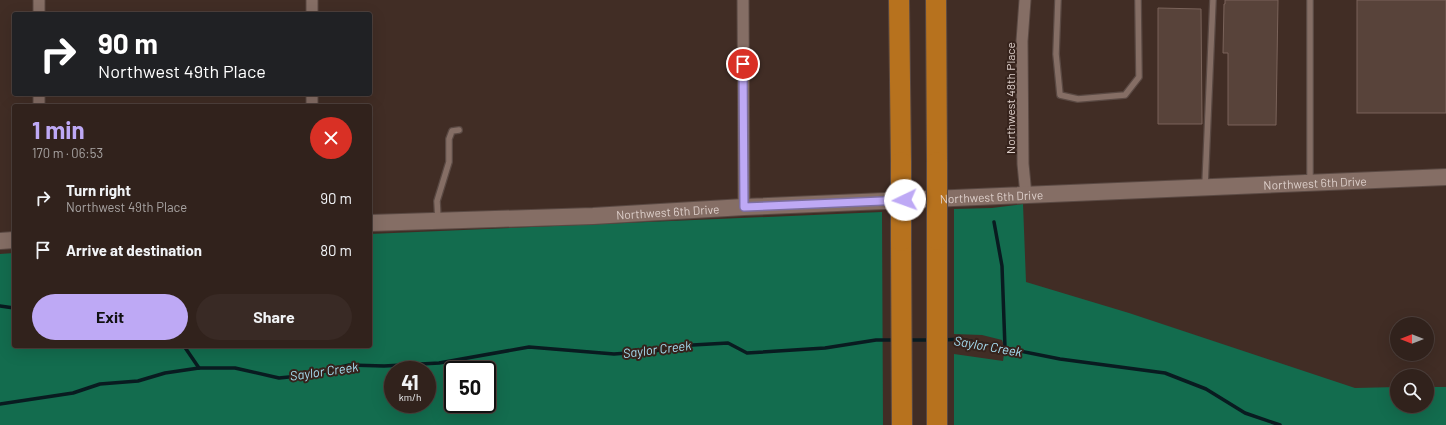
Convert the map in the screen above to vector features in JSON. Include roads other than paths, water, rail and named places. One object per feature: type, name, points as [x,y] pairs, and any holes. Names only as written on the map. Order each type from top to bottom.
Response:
[{"type":"highway","points":[[896,0],[901,54]]},
{"type":"highway","points":[[899,0],[901,54],[902,425]]},
{"type":"highway","points":[[936,0],[937,425]]},
{"type":"highway","points":[[936,64],[941,0]]},
{"type":"main road","name":"Northwest 6th Drive","points":[[372,223],[593,216],[744,207],[1446,177]]},
{"type":"main road","points":[[0,240],[12,240]]},
{"type":"street","points":[[38,0],[39,12]]},
{"type":"street","points":[[312,0],[312,12]]},
{"type":"street","points":[[743,0],[744,207]]},
{"type":"street","name":"Northwest 48th Place","points":[[1025,0],[1022,41],[1023,164],[1026,195]]},
{"type":"lane","points":[[1058,0],[1056,54],[1060,95],[1078,99],[1126,95],[1139,78],[1138,0]]},
{"type":"lane","points":[[1205,188],[1213,0]]},
{"type":"lane","points":[[1310,0],[1310,183]]},
{"type":"lane","points":[[438,220],[437,201],[449,162],[449,139],[452,131],[459,130]]},
{"type":"waterway","points":[[994,222],[1002,266],[1005,348]]},
{"type":"waterway","points":[[0,306],[12,308]]},
{"type":"waterway","name":"Saylor Creek","points":[[944,340],[960,339],[1060,359],[1165,373],[1206,389],[1245,413],[1280,425]]},
{"type":"waterway","name":"Saylor Creek","points":[[0,404],[73,393],[100,384],[138,381],[165,373],[199,368],[235,368],[279,378],[309,375],[349,365],[384,366],[439,363],[529,347],[614,354],[655,351],[675,346],[728,343],[747,353],[825,348],[876,340],[895,340]]},
{"type":"waterway","name":"Saylor Creek","points":[[908,340],[931,340]]},
{"type":"waterway","points":[[185,348],[199,368]]}]
